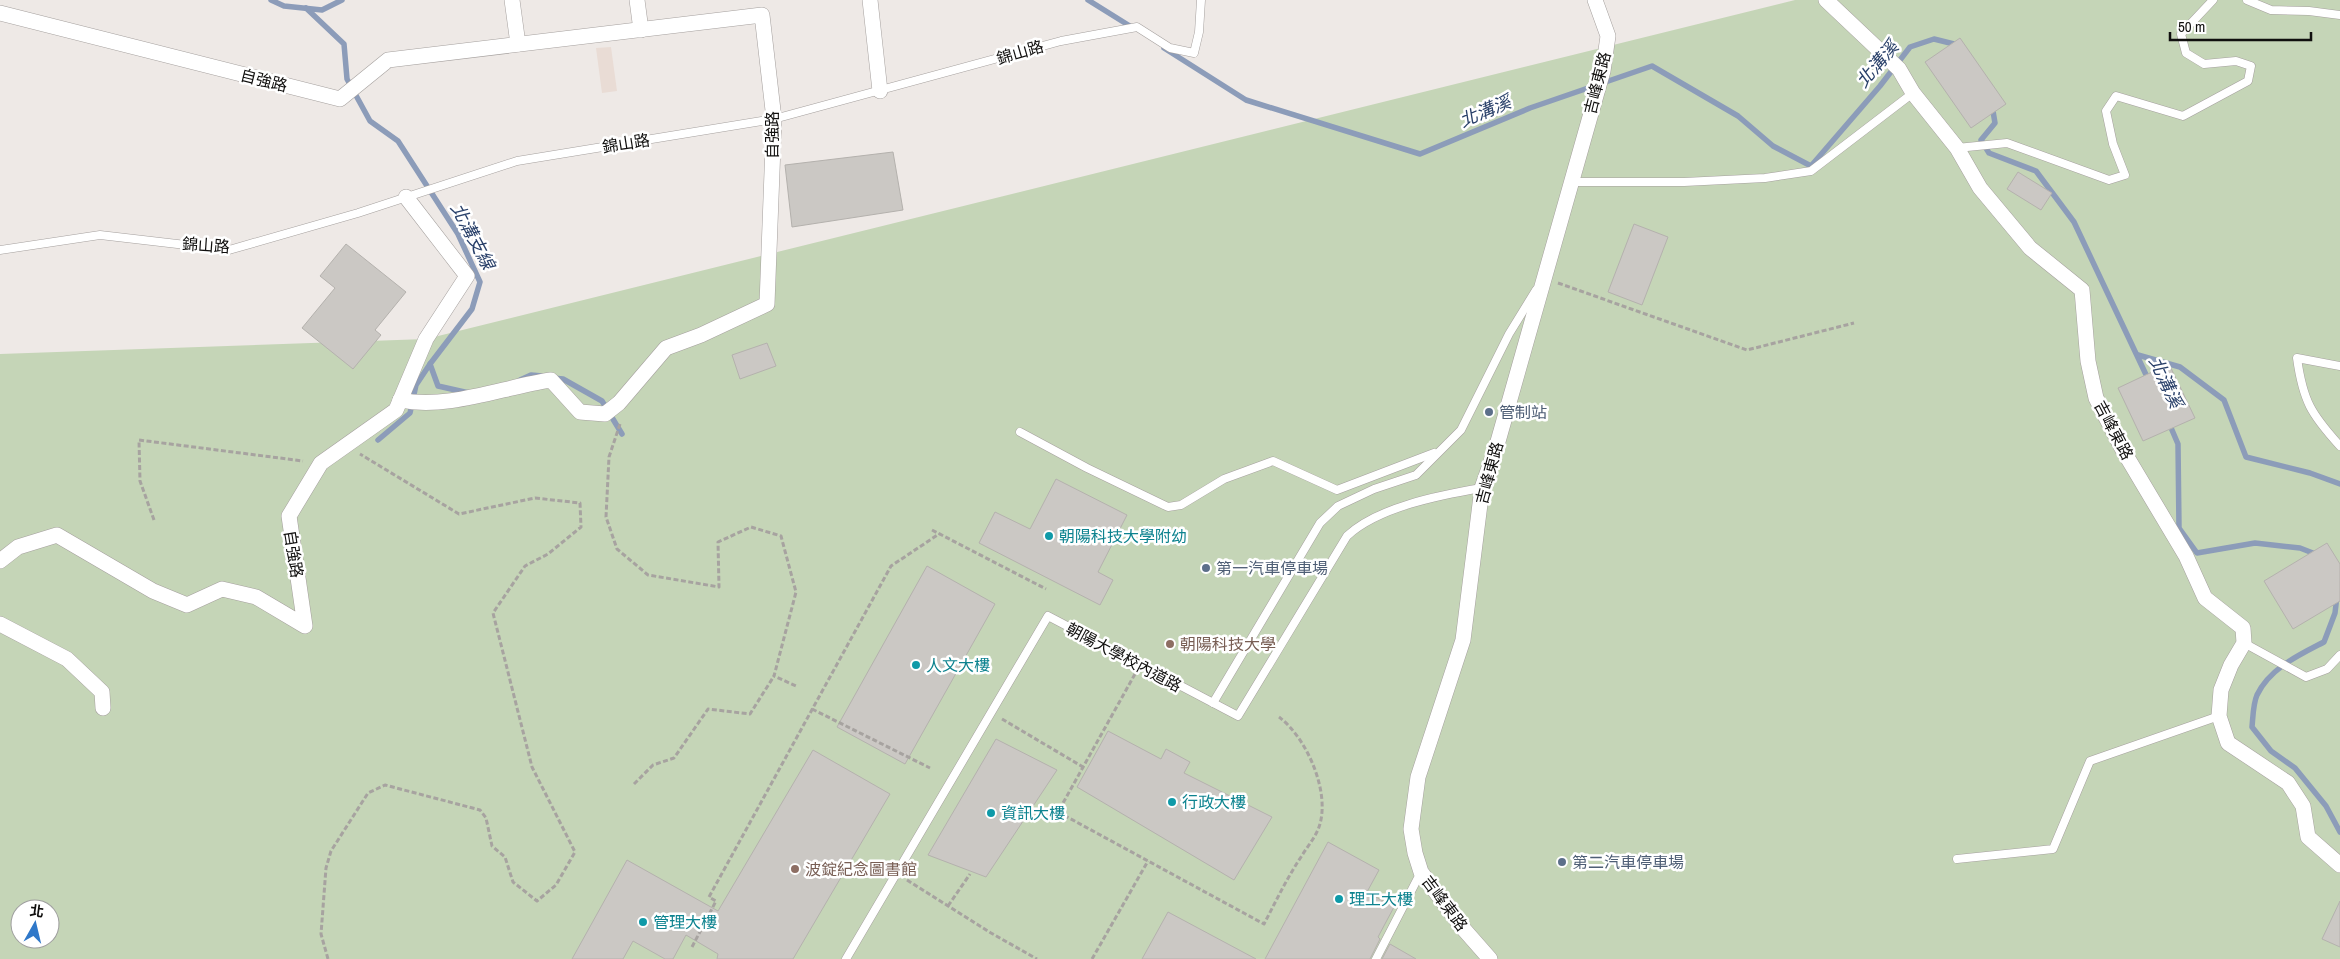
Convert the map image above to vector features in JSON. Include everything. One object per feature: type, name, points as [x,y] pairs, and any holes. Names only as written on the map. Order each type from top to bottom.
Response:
[{"type":"street","points":[[512,0],[518,44]]},
{"type":"street","points":[[637,0],[641,30]]},
{"type":"street","points":[[870,0],[880,91]]},
{"type":"street","name":"吉峰東路","points":[[1490,959],[1461,926],[1421,872],[1415,853],[1411,829],[1418,776],[1433,716],[1464,640],[1482,488],[1497,445],[1603,71],[1608,36],[1595,0]]},
{"type":"street","name":"吉峰東路","points":[[1826,0],[1899,69],[1914,93],[1964,148],[1980,188],[2030,248],[2082,290],[2088,362],[2096,398],[2124,452],[2186,556],[2205,598],[2243,628],[2244,643]]},
{"type":"street","name":"自強路","points":[[0,13],[340,99],[388,60],[762,15],[774,119],[767,304],[701,335],[666,348],[619,403],[605,414],[580,412],[551,380],[522,384],[467,397],[416,404],[400,400]]},
{"type":"street","name":"自強路","points":[[0,561],[18,547],[58,535],[153,591],[187,606],[222,589],[256,597],[305,626],[289,516],[321,463],[396,410],[426,339],[467,276],[406,197]]},
{"type":"street","points":[[0,624],[67,659],[102,692],[103,708]]},
{"type":"street","points":[[2244,643],[2231,664],[2221,690],[2219,716],[2228,743],[2288,783],[2303,806],[2308,837],[2340,865]]},
{"type":"lane","name":"錦山路","points":[[0,250],[100,234],[229,250],[406,197],[517,161],[774,119],[1061,41],[1136,27],[1170,48],[1194,53],[1199,32],[1201,0]]},
{"type":"lane","points":[[1964,148],[2007,143],[2109,180],[2125,175],[2114,144],[2106,111],[2116,96],[2183,116],[2248,81],[2251,66],[2236,61],[2204,64],[2186,53],[2181,34],[2213,0]]},
{"type":"lane","points":[[2247,0],[2271,10],[2309,11],[2340,15]]},
{"type":"lane","points":[[1572,182],[1684,182],[1765,178],[1811,171],[1914,93]]},
{"type":"lane","points":[[1213,703],[1320,523],[1338,506],[1374,489],[1416,475],[1458,432],[1508,334],[1544,278]]},
{"type":"lane","points":[[2340,366],[2297,358],[2302,390],[2318,422],[2340,446]]},
{"type":"lane","points":[[1020,432],[1087,468],[1168,507],[1180,504],[1224,479],[1273,461],[1337,490],[1431,456],[1458,432]]},
{"type":"lane","name":"朝陽大學校內道路","points":[[846,959],[1048,616],[1238,716],[1347,536],[1359,525],[1432,496],[1482,488]]},
{"type":"lane","points":[[2244,643],[2306,677],[2327,670],[2340,655]]},
{"type":"lane","points":[[1957,859],[2053,849],[2090,761],[2219,716]]},
{"type":"lane","points":[[1376,959],[1421,872]]},
{"type":"path","points":[[1544,278],[1747,350],[1854,323]]},
{"type":"path","points":[[622,420],[608,457],[606,517],[617,549],[648,574],[719,587],[718,542],[751,526],[781,536],[796,592],[774,676],[750,714],[708,709],[674,758],[653,765],[634,784]]},
{"type":"path","points":[[154,520],[140,481],[140,440],[247,456],[321,463]]},
{"type":"path","points":[[328,959],[321,934],[326,868],[331,851],[368,793],[386,785],[480,810],[486,818],[492,846],[505,857],[513,882],[537,901],[556,885],[575,852],[532,767],[493,613],[525,566],[548,554],[581,527],[580,503],[535,498],[459,514],[346,445]]},
{"type":"path","points":[[932,530],[1046,590]]},
{"type":"path","points":[[692,947],[716,901],[709,897],[890,566],[939,534]]},
{"type":"path","points":[[1140,664],[1058,812],[1264,924],[1320,826],[1319,785],[1311,758],[1290,725],[1279,717]]},
{"type":"path","points":[[774,676],[796,686]]},
{"type":"path","points":[[812,710],[930,768]]},
{"type":"path","points":[[991,713],[1083,767]]},
{"type":"path","points":[[1092,959],[1148,861]]},
{"type":"path","points":[[896,873],[1037,959]]},
{"type":"path","points":[[948,906],[970,874]]},
{"type":"shaded area","points":[[611,47],[617,91],[602,93],[596,48]]},
{"type":"green space","points":[[1795,0],[2340,0],[2340,959],[0,959],[0,354],[426,339]]},
{"type":"building","points":[[1960,38],[2006,104],[1971,128],[1925,62]]},
{"type":"building","points":[[893,152],[903,210],[792,227],[785,165]]},
{"type":"building","points":[[2018,172],[2052,193],[2041,210],[2007,189]]},
{"type":"building","points":[[1634,224],[1668,237],[1642,305],[1608,292]]},
{"type":"building","points":[[346,244],[406,292],[375,330],[381,335],[353,369],[302,328],[335,288],[320,276]]},
{"type":"building","points":[[767,343],[776,366],[740,379],[732,355]]},
{"type":"building","points":[[2169,364],[2195,418],[2143,441],[2118,388]]},
{"type":"building","name":"朝陽科技大學附幼","points":[[1056,479],[1127,515],[1098,572],[1113,580],[1100,605],[979,543],[995,512],[1030,529]]},
{"type":"building","points":[[2327,543],[2340,564],[2340,601],[2293,629],[2264,581]]},
{"type":"building","name":"人文大樓","points":[[927,566],[995,604],[905,764],[837,727]]},
{"type":"building","name":"行政大樓","points":[[1108,731],[1161,759],[1166,749],[1190,762],[1184,773],[1272,817],[1234,880],[1077,787]]},
{"type":"building","name":"資訊大樓","points":[[996,739],[1057,770],[986,877],[928,855]]},
{"type":"building","name":"波錠紀念圖書館","points":[[813,750],[890,794],[793,959],[717,959],[718,954],[686,935],[673,959],[665,959],[633,941],[623,959],[572,959],[627,860],[718,911]]},
{"type":"building","name":"理工大樓","points":[[1328,842],[1379,870],[1367,892],[1394,907],[1378,937],[1380,939],[1370,959],[1265,959]]},
{"type":"building","points":[[2340,901],[2340,947],[2322,939]]},
{"type":"building","points":[[1168,912],[1256,959],[1142,959]]},
{"type":"building","points":[[1390,944],[1416,959],[1382,959]]},
{"type":"waterway","name":"北溝溪","points":[[271,0],[284,6],[322,10],[342,0]]},
{"type":"waterway","name":"北溝溪","points":[[1088,0],[1133,28]]},
{"type":"waterway","name":"北溝支線","points":[[306,8],[344,44],[347,79],[370,121],[398,141],[458,234],[480,282],[472,309],[430,364],[438,386],[469,393]]},
{"type":"waterway","name":"北溝溪","points":[[1164,48],[1246,100],[1420,154],[1530,108],[1652,66],[1738,116],[1773,146],[1811,166],[1880,86],[1910,47],[1934,39],[1958,45]]},
{"type":"waterway","name":"北溝溪","points":[[1992,105],[1995,123],[1981,140],[1989,153],[2036,171],[2074,222],[2149,381]]},
{"type":"waterway","points":[[2138,355],[2180,367],[2224,400],[2246,457],[2310,473],[2340,484]]},
{"type":"waterway","points":[[378,440],[410,413],[416,385],[430,364]]},
{"type":"waterway","name":"北溝支線","points":[[520,380],[531,375],[542,376]]},
{"type":"waterway","name":"北溝支線","points":[[553,378],[563,379],[602,401],[622,434]]},
{"type":"waterway","name":"北溝溪","points":[[2169,423],[2178,444],[2179,528],[2197,553],[2255,543],[2300,548],[2318,555]]},
{"type":"waterway","name":"北溝溪","points":[[2337,596],[2335,613],[2324,642],[2286,663],[2269,677],[2257,695],[2252,727],[2271,751],[2295,768],[2326,806],[2340,832]]},
{"type":"place","name":"管制站","points":[[1489,412]]},
{"type":"place","name":"朝陽科技大學附幼","points":[[1049,536]]},
{"type":"place","name":"第一汽車停車場","points":[[1206,568]]},
{"type":"place","name":"朝陽科技大學","points":[[1170,644]]},
{"type":"place","name":"人文大樓","points":[[916,665]]},
{"type":"place","name":"行政大樓","points":[[1172,802]]},
{"type":"place","name":"資訊大樓","points":[[991,813]]},
{"type":"place","name":"第二汽車停車場","points":[[1562,862]]},
{"type":"place","name":"波錠紀念圖書館","points":[[795,869]]},
{"type":"place","name":"理工大樓","points":[[1339,899]]},
{"type":"place","name":"管理大樓","points":[[643,922]]}]
